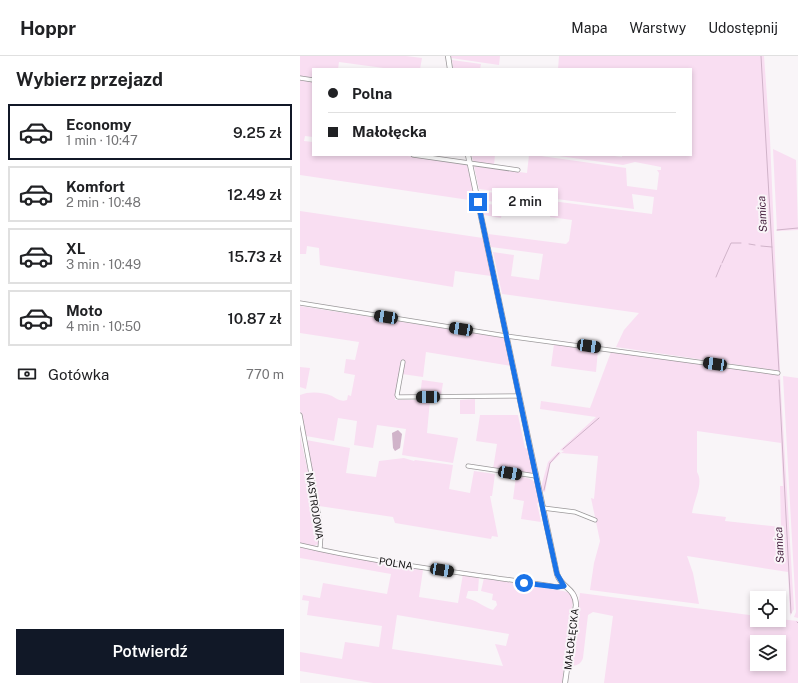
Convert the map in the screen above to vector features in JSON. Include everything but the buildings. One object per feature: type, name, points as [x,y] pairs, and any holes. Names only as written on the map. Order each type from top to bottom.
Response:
[{"type":"street","points":[[448,56],[450,68]]},
{"type":"street","points":[[300,78],[312,80]]},
{"type":"street","points":[[420,156],[518,170]]},
{"type":"street","name":"MAŁOŁĘCKA","points":[[468,156],[557,574],[564,586],[574,593],[576,602],[565,683]]},
{"type":"street","points":[[300,303],[506,336],[778,373]]},
{"type":"street","points":[[402,362],[397,394],[398,397],[519,396]]},
{"type":"street","name":"NASTROJOWA","points":[[300,415],[318,511],[321,534],[320,550]]},
{"type":"street","points":[[468,466],[536,476]]},
{"type":"street","points":[[543,508],[575,512],[595,520]]},
{"type":"street","name":"POLNA","points":[[300,545],[320,550],[517,582],[557,587],[564,586]]},
{"type":"shaded area","points":[[300,56],[406,56],[422,58],[420,68],[384,68],[339,62],[338,68],[312,68],[312,78],[300,76]]},
{"type":"shaded area","points":[[451,56],[500,56],[499,65],[451,58]]},
{"type":"shaded area","points":[[559,56],[764,56],[770,139],[780,371],[616,347],[624,330],[639,313],[502,294],[493,252],[514,255],[511,276],[539,280],[543,254],[491,247],[488,234],[566,244],[569,241],[572,220],[550,217],[552,201],[652,214],[654,197],[632,194],[634,209],[479,189],[474,166],[527,173],[529,156],[541,156],[626,168],[627,186],[657,190],[659,173],[657,170],[661,170],[661,167],[635,162],[623,165],[559,156],[692,156],[692,68],[558,68]]},
{"type":"shaded area","points":[[452,60],[481,64],[480,68],[453,68]]},
{"type":"shaded area","points":[[300,80],[312,82],[312,137],[305,136],[304,141],[312,142],[312,156],[408,156],[467,165],[476,201],[300,175]]},
{"type":"shaded area","points":[[773,149],[796,160],[798,230],[777,231]]},
{"type":"shaded area","points":[[472,156],[495,156],[494,165],[473,162]]},
{"type":"shaded area","points":[[479,191],[504,194],[503,203],[481,200]]},
{"type":"shaded area","points":[[481,203],[503,206],[501,218],[484,215]]},
{"type":"shaded area","points":[[300,211],[483,238],[491,276],[455,271],[453,287],[320,265],[319,248],[307,246],[306,254],[300,254]]},
{"type":"shaded area","points":[[300,306],[505,338],[511,366],[426,352],[423,377],[402,374],[404,360],[401,360],[395,400],[430,400],[427,433],[458,438],[453,463],[402,455],[406,429],[377,425],[373,448],[354,445],[357,421],[338,418],[334,441],[306,436],[300,410],[300,395],[320,393],[337,399],[347,400],[348,395],[351,396],[355,375],[344,373],[346,359],[355,360],[359,342],[300,333]]},
{"type":"shaded area","points":[[554,344],[598,350],[596,372],[551,366]]},
{"type":"shaded area","points":[[611,352],[780,375],[794,609],[790,616],[788,572],[687,556],[693,573],[699,604],[590,590],[594,563],[600,541],[591,498],[594,499],[598,456],[561,453],[564,451],[560,450],[596,417],[540,409],[541,401],[590,408]],"holes":[[[697,431],[781,443],[783,486],[780,486],[781,527],[725,521],[726,517],[692,513],[699,486],[699,476],[697,472]]]},
{"type":"shaded area","points":[[300,367],[310,368],[306,389],[300,387]]},
{"type":"shaded area","points":[[783,376],[798,378],[798,618],[794,617],[796,612]]},
{"type":"shaded area","points":[[422,380],[443,383],[441,395],[420,396]]},
{"type":"shaded area","points":[[475,399],[475,414],[460,414],[460,400]]},
{"type":"shaded area","points":[[480,415],[518,415],[525,448],[528,449],[533,470],[530,474],[493,469],[497,444],[476,441]]},
{"type":"shaded area","points":[[398,430],[402,434],[400,448],[395,451],[393,448],[392,433]]},
{"type":"shaded area","points":[[300,437],[315,501],[320,543],[314,546],[300,543]]},
{"type":"shaded area","points":[[306,440],[350,448],[346,473],[376,477],[379,461],[404,458],[414,461],[453,465],[449,489],[470,493],[474,471],[495,474],[492,496],[490,496],[498,537],[492,536],[491,539],[395,523],[393,517],[319,506]]},
{"type":"shaded area","points":[[558,452],[561,453],[550,464],[545,492],[541,491],[548,462]]},
{"type":"shaded area","points":[[516,476],[533,480],[537,486],[540,504],[537,503],[541,522],[521,519],[524,501],[513,499]]},
{"type":"shaded area","points":[[300,547],[423,570],[419,597],[458,603],[463,574],[479,577],[478,591],[468,591],[466,598],[493,610],[497,605],[496,601],[492,600],[493,594],[481,591],[484,578],[571,593],[573,601],[562,683],[373,683],[300,671],[300,652],[342,659],[345,642],[379,647],[382,626],[307,615],[309,601],[302,600],[303,595],[320,598],[323,583],[387,594],[391,574],[300,558]],"holes":[[[397,615],[509,634],[506,646],[495,644],[503,666],[392,649]]]},
{"type":"shaded area","points":[[580,593],[750,615],[750,627],[786,627],[786,620],[798,621],[798,683],[604,683],[613,616],[593,612],[588,615],[583,658],[581,662],[575,666],[570,666]]},
{"type":"waterway","name":"Samica","points":[[761,56],[779,371]]},
{"type":"waterway","points":[[777,230],[798,228]]},
{"type":"waterway","points":[[722,263],[731,243],[741,243]]},
{"type":"waterway","points":[[749,244],[755,245]]},
{"type":"waterway","points":[[761,246],[772,247]]},
{"type":"waterway","points":[[716,277],[721,265]]},
{"type":"waterway","name":"Samica","points":[[779,380],[791,613]]},
{"type":"waterway","points":[[563,449],[599,418]]},
{"type":"waterway","points":[[544,490],[550,463],[559,453]]},
{"type":"route","points":[[478,202],[557,574],[564,586],[557,587],[524,583]]}]
